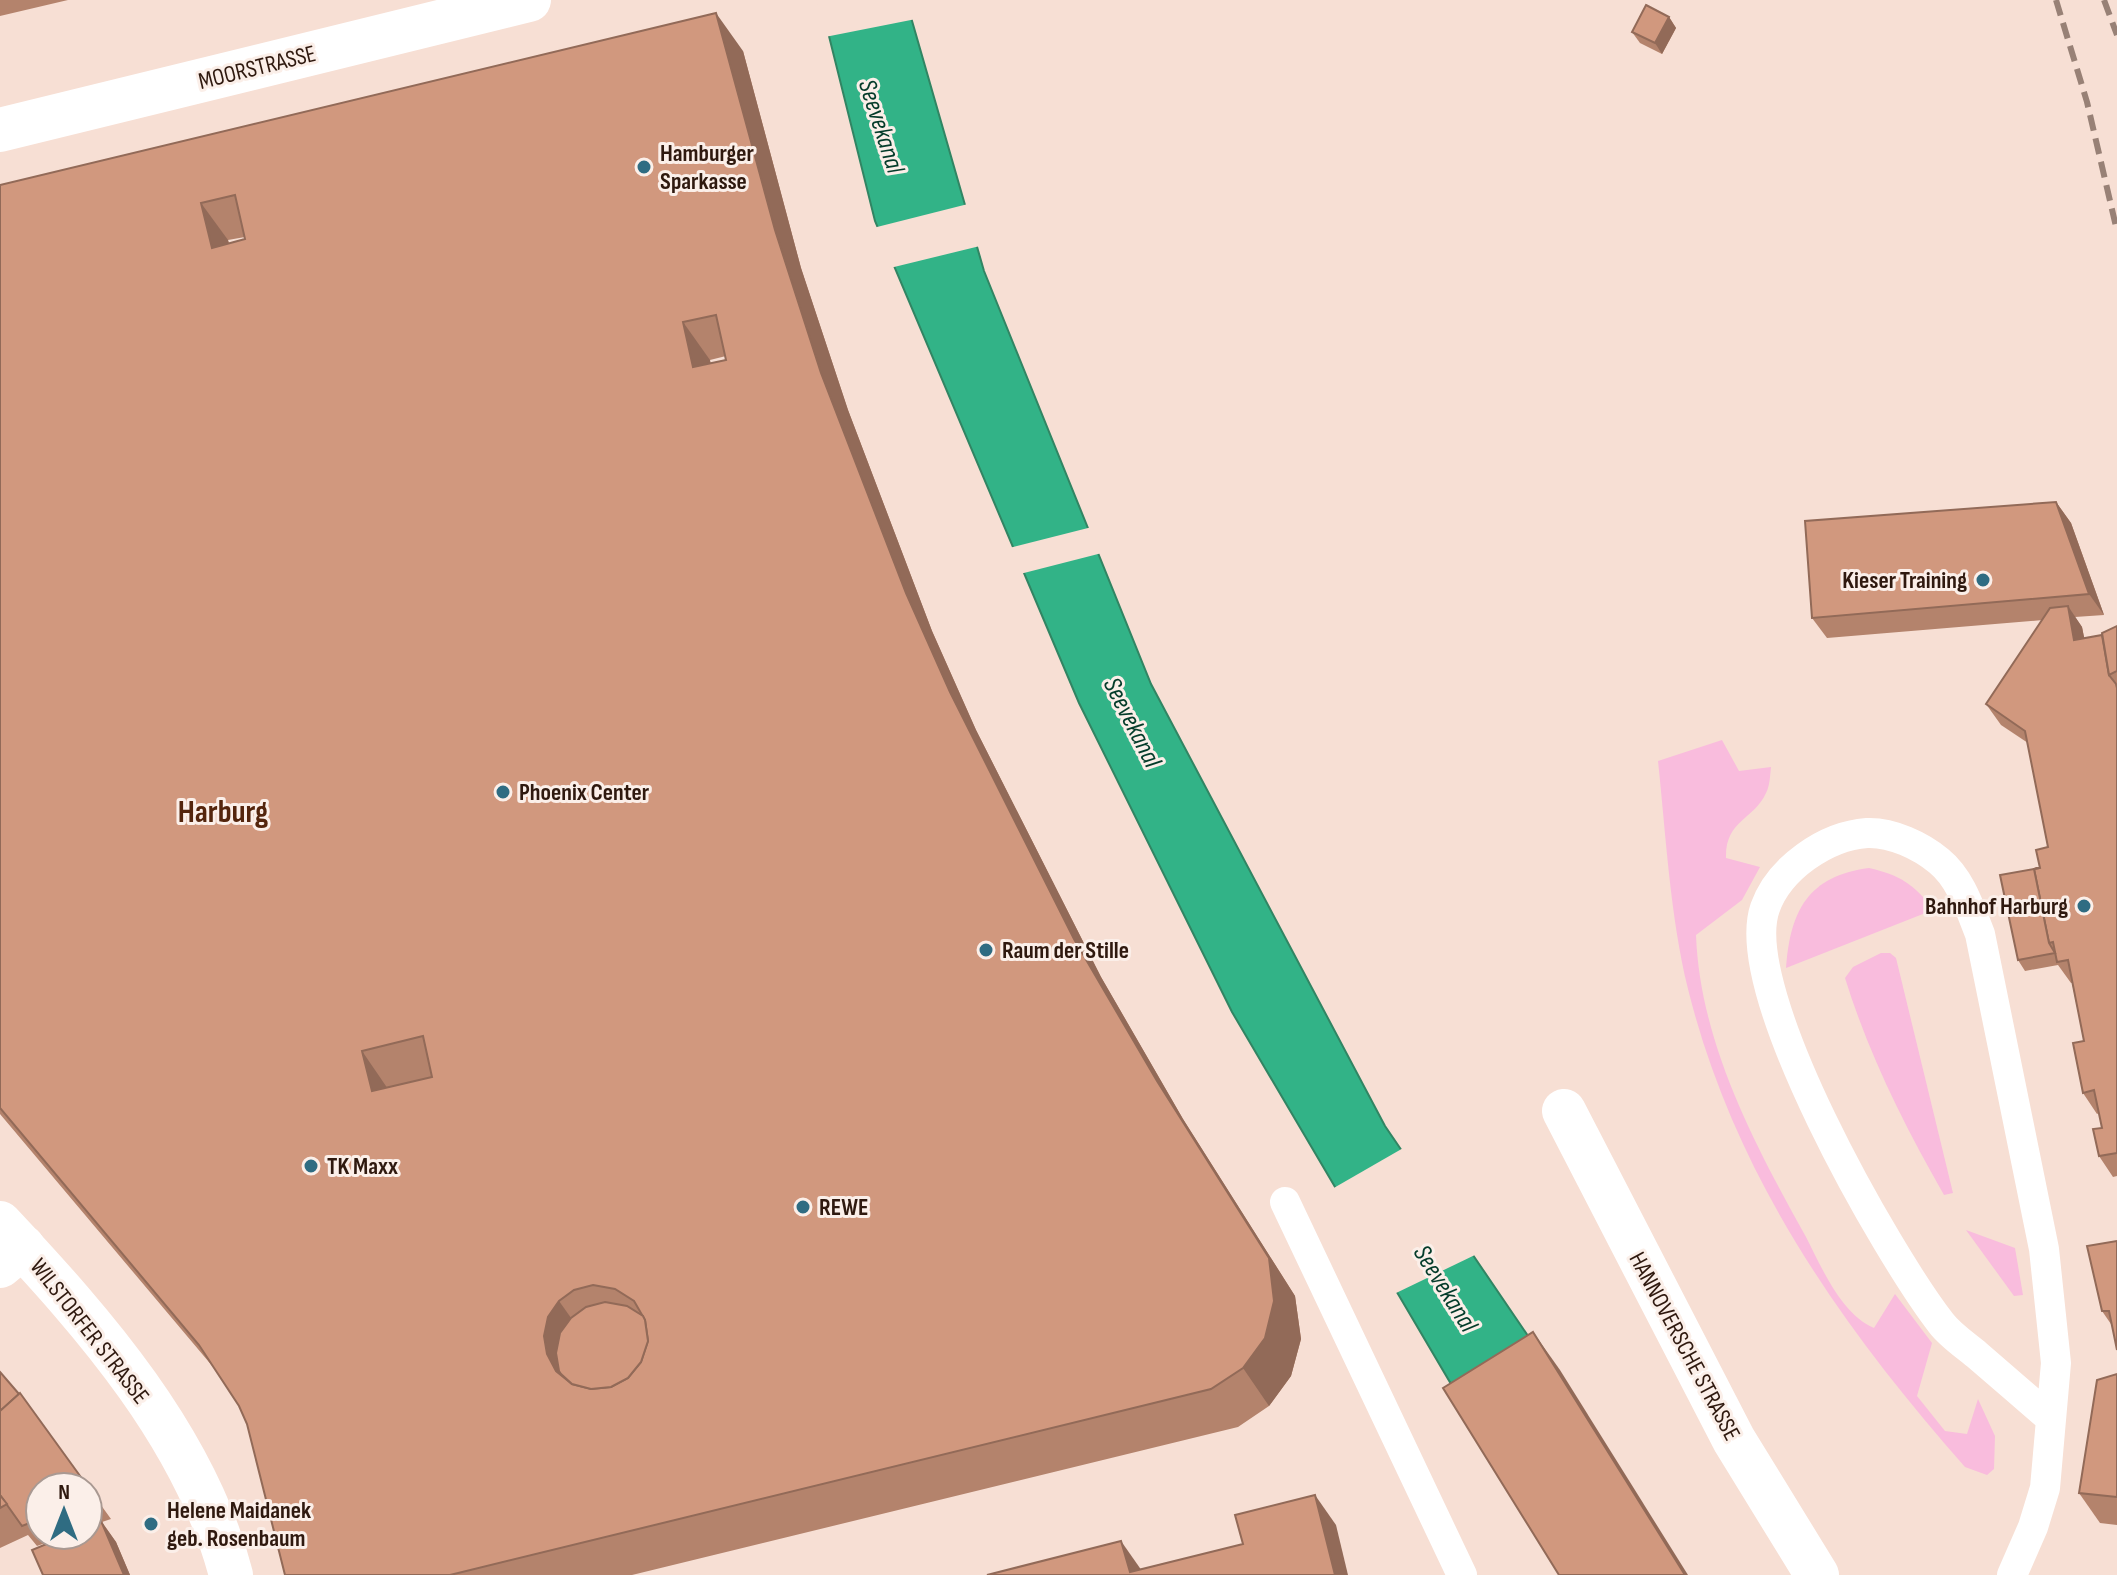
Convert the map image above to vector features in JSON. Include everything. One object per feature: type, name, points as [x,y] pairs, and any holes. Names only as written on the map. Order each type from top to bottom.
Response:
[{"type":"main road","name":"MOORSTRASSE","points":[[0,130],[505,3]]},
{"type":"main road","name":"HANNOVERSCHE STRASSE","points":[[1564,1111],[1734,1440],[1817,1575]]},
{"type":"main road","name":"WILSTORFER STRASSE","points":[[8,1245],[124,1366],[188,1467],[220,1535],[231,1575]]},
{"type":"lane","points":[[2012,1575],[2033,1527],[2045,1488],[2056,1363],[2044,1249],[1980,934],[1967,898],[1941,863],[1907,841],[1868,833],[1810,851],[1783,877],[1765,908],[1761,944],[1769,987],[1788,1047],[1825,1127],[1885,1235],[1942,1325],[2050,1418]]},
{"type":"lane","points":[[1285,1202],[1462,1575]]},
{"type":"shaded area","points":[[1722,740],[1739,771],[1771,767],[1769,784],[1761,802],[1735,828],[1727,845],[1726,858],[1760,867],[1742,900],[1696,935],[1700,975],[1719,1054],[1733,1092],[1768,1166],[1842,1301],[1874,1328],[1895,1294],[1932,1343],[1917,1396],[1945,1431],[1967,1434],[1978,1399],[1995,1436],[1994,1469],[1987,1475],[1965,1467],[1875,1358],[1835,1302],[1763,1184],[1733,1122],[1708,1057],[1688,989],[1677,933],[1658,761]]},
{"type":"shaded area","points":[[1869,868],[1906,882],[1920,893],[1933,910],[1786,968],[1792,929],[1806,900],[1831,879]]},
{"type":"shaded area","points":[[1881,953],[1890,953],[1896,958],[1953,1193],[1944,1195],[1901,1116],[1865,1035],[1845,978],[1853,967]]},
{"type":"shaded area","points":[[1966,1230],[2015,1248],[2023,1295],[2014,1296]]},
{"type":"water","name":"Seevekanal","points":[[820,0],[906,0],[984,271],[1151,684],[1385,1126],[1554,1374],[1474,1423],[1232,1012],[1079,703],[875,221]]},
{"type":"pier","points":[[816,0],[911,0],[916,19],[825,37]]},
{"type":"pier","points":[[968,204],[980,246],[890,268],[873,228]]},
{"type":"pier","points":[[1092,527],[1102,553],[1020,574],[1009,548]]},
{"type":"pier","points":[[1405,1147],[1477,1254],[1394,1294],[1332,1189]]},
{"type":"building","points":[[1646,5],[1669,17],[1655,43],[1632,32]]},
{"type":"building","name":"Phoenix Center","points":[[716,13],[775,230],[821,373],[906,593],[950,692],[1074,939],[1157,1081],[1269,1258],[1274,1301],[1265,1338],[1243,1368],[1211,1389],[450,1575],[285,1575],[247,1424],[239,1406],[199,1345],[0,1108],[0,185]],"holes":[[[235,195],[245,239],[212,248],[201,203]],[[716,315],[726,360],[693,367],[683,322]],[[423,1036],[432,1077],[372,1091],[362,1051]],[[593,1285],[615,1289],[634,1301],[645,1320],[648,1341],[641,1362],[628,1378],[611,1387],[591,1389],[572,1384],[556,1371],[547,1354],[544,1336],[548,1317],[559,1301],[574,1290]]]},
{"type":"building","points":[[2056,502],[2089,594],[1812,618],[1805,521]]},
{"type":"building","name":"Bahnhof Harburg","points":[[2068,606],[2074,640],[2102,635],[2109,675],[2117,688],[2117,1153],[2099,1156],[2093,1129],[2102,1128],[2094,1090],[2083,1093],[2073,1043],[2084,1041],[2068,960],[2057,962],[2053,942],[2049,943],[2034,869],[2040,868],[2036,850],[2048,847],[2025,731],[1986,704],[2050,608]]},
{"type":"building","points":[[2117,626],[2117,671],[2109,675],[2102,633]]},
{"type":"building","points":[[2039,868],[2034,869],[2049,943],[2055,953],[2018,960],[2000,875]]},
{"type":"building","points":[[2117,1241],[2117,1350],[2109,1311],[2102,1311],[2087,1246]]},
{"type":"building","points":[[605,1302],[627,1306],[643,1316],[648,1341],[641,1362],[628,1378],[611,1387],[591,1389],[572,1384],[559,1371],[556,1353],[560,1333],[571,1318],[586,1307]]},
{"type":"building","points":[[1533,1332],[1685,1575],[1559,1575],[1443,1388]]},
{"type":"building","points":[[0,1372],[19,1394],[0,1411]]},
{"type":"building","points":[[2117,1374],[2117,1497],[2079,1493],[2097,1380]]},
{"type":"building","points":[[20,1393],[76,1471],[24,1471],[22,1526],[0,1495],[0,1411]]},
{"type":"building","points":[[0,1495],[7,1504],[0,1508]]},
{"type":"building","points":[[1315,1495],[1335,1575],[987,1575],[1121,1541],[1130,1572],[1243,1544],[1235,1515]]},
{"type":"building","points":[[104,1528],[124,1575],[43,1575],[32,1551],[104,1551]]},
{"type":"railway","points":[[2056,0],[2087,102],[2117,231]]},
{"type":"railway","points":[[2104,0],[2117,35]]},
{"type":"place","name":"Hamburger Sparkasse","points":[[644,167]]},
{"type":"place","name":"Kieser Training","points":[[1983,580]]},
{"type":"place","name":"Phoenix Center","points":[[503,792]]},
{"type":"place","name":"Bahnhof Harburg","points":[[2084,906]]},
{"type":"place","name":"Raum der Stille","points":[[986,950]]},
{"type":"place","name":"TK Maxx","points":[[311,1166]]},
{"type":"place","name":"REWE","points":[[803,1207]]},
{"type":"place","name":"Helene Maidanek geb. Rosenbaum","points":[[151,1524]]},
{"type":"district","name":"Harburg","points":[[223,811]]}]
